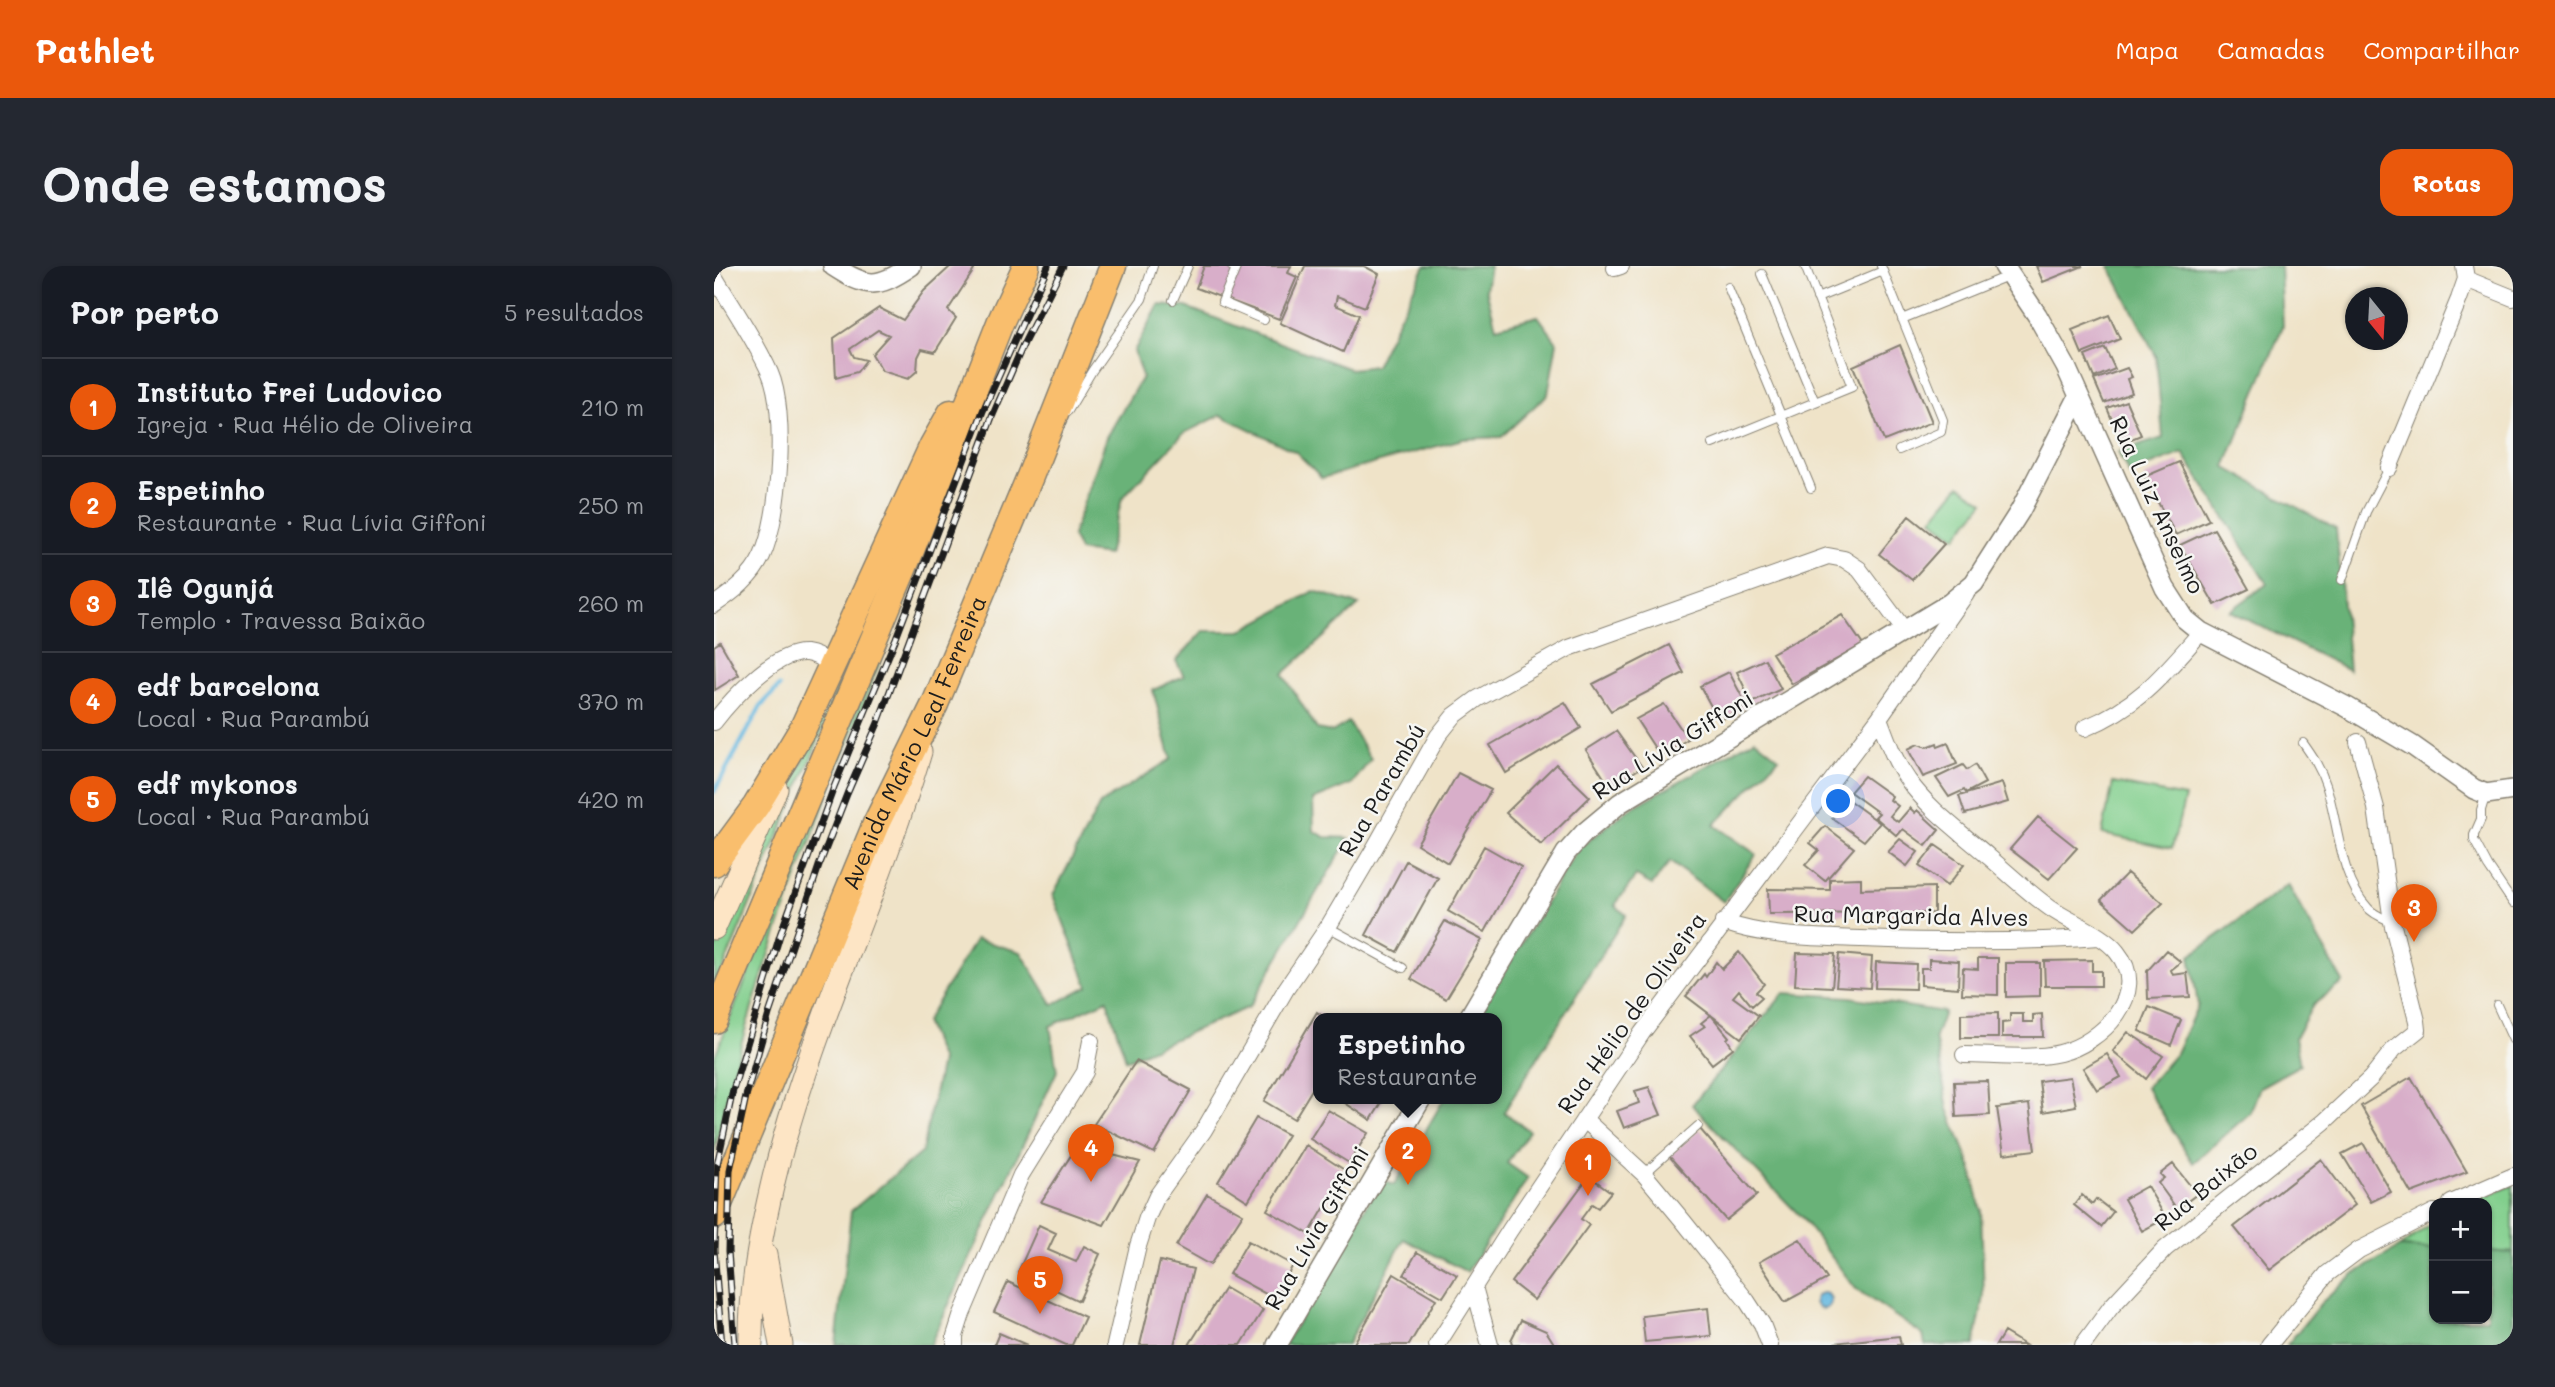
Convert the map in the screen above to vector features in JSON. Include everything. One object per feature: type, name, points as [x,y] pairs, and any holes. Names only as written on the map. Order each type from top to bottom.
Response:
[{"type":"highway","points":[[714,1020],[911,550],[1000,323],[1026,266]]},
{"type":"highway","name":"Avenida Mário Leal Ferreira","points":[[714,1216],[876,824],[935,704],[1031,474],[1113,266]]},
{"type":"highway","points":[[714,863],[756,806],[803,728],[933,445],[1000,323]]},
{"type":"main road","points":[[751,1345],[754,1286],[762,1229],[785,1135],[808,1061],[889,850],[935,704]]},
{"type":"main road","points":[[714,928],[803,728]]},
{"type":"main road","points":[[762,1229],[782,1345]]},
{"type":"street","points":[[833,266],[869,284],[888,281],[911,266]]},
{"type":"street","points":[[1011,297],[1013,266]]},
{"type":"street","name":"Rua Luiz Anselmo","points":[[2007,270],[2053,342],[2165,588],[2185,619],[2201,632],[2347,708],[2413,746],[2474,789],[2486,794]]},
{"type":"street","points":[[2389,468],[2465,272],[2513,298]]},
{"type":"street","points":[[714,276],[770,373],[779,409],[780,429],[774,509],[762,556],[750,576],[714,605]]},
{"type":"street","name":"Rua Lívia Giffoni","points":[[1471,1013],[1556,868],[1584,833],[1620,803],[1905,631],[1950,603],[1974,583],[2020,511],[2079,396]]},
{"type":"street","name":"Rua Parambú","points":[[1115,1345],[1138,1246],[1157,1196],[1205,1130],[1286,989],[1328,927],[1438,736],[1454,716],[1477,699],[1569,648],[1828,556],[1844,559],[1858,569],[1905,631]]},
{"type":"street","name":"Rua Hélio de Oliveira","points":[[1437,1345],[1642,1033],[1879,718],[1974,583]]},
{"type":"street","points":[[2085,728],[2112,717],[2134,701],[2159,680],[2201,632]]},
{"type":"street","points":[[714,722],[755,677],[775,664],[804,653],[818,656],[830,665]]},
{"type":"street","points":[[1879,718],[1895,760],[1909,782],[1923,797],[1950,824],[2046,905],[2116,950],[2128,979],[2128,994],[2121,1010],[2105,1028],[2080,1045],[2060,1053],[1964,1055]]},
{"type":"street","points":[[2358,742],[2376,808],[2392,922]]},
{"type":"street","points":[[2486,794],[2513,790]]},
{"type":"street","name":"Rua Margarida Alves","points":[[1723,922],[1750,932],[1774,936],[1991,943],[2098,937]]},
{"type":"street","name":"Rua Baixão","points":[[2083,1345],[2111,1307],[2165,1249],[2324,1122],[2371,1077],[2394,1049],[2418,1030],[2392,922]]},
{"type":"street","points":[[955,1345],[962,1314],[1021,1175],[1085,1072],[1091,1041]]},
{"type":"street","name":"Rua Lívia Giffoni","points":[[1277,1345],[1418,1104]]},
{"type":"street","points":[[1584,1118],[1644,1174],[1747,1301],[1762,1324],[1770,1345]]},
{"type":"street","points":[[2461,1198],[2513,1176]]},
{"type":"street","points":[[2269,1345],[2327,1274],[2359,1250],[2429,1215]]},
{"type":"street","points":[[1474,1287],[1490,1345]]},
{"type":"lane","points":[[1031,474],[1092,370],[1142,299],[1153,266]]},
{"type":"lane","points":[[1173,300],[1188,266]]},
{"type":"lane","points":[[1231,266],[1236,268],[1222,302],[1264,320]]},
{"type":"lane","points":[[1712,444],[1853,387],[1805,266]]},
{"type":"lane","points":[[1817,298],[1882,269],[1943,420],[1941,432],[1899,450]]},
{"type":"lane","points":[[1902,319],[2007,270]]},
{"type":"lane","points":[[1762,274],[1815,402]]},
{"type":"lane","points":[[1728,287],[1811,488]]},
{"type":"lane","points":[[2342,580],[2366,512],[2389,468]]},
{"type":"lane","points":[[2303,743],[2317,761],[2323,776],[2345,861],[2356,890],[2371,911],[2392,922]]},
{"type":"lane","points":[[2486,794],[2481,810],[2482,819],[2474,840],[2513,903]]},
{"type":"lane","points":[[1328,927],[1404,968]]},
{"type":"lane","points":[[2497,1005],[2513,1040]]},
{"type":"lane","points":[[1644,1174],[1698,1126]]},
{"type":"green space","points":[[1425,266],[1490,266],[1486,289],[1496,327],[1538,316],[1557,342],[1548,394],[1501,437],[1463,439],[1322,478],[1296,452],[1221,415],[1184,433],[1122,498],[1108,555],[1079,551],[1072,536],[1107,437],[1142,377],[1134,351],[1159,305],[1186,307],[1350,369],[1375,366]]},
{"type":"green space","points":[[2109,266],[2280,266],[2283,326],[2225,467],[2336,529],[2349,670],[2230,611],[2267,584],[2183,453],[2129,474],[2118,452],[2163,438],[2156,356]]},
{"type":"green space","points":[[1960,485],[1984,502],[1956,537],[1932,519]]},
{"type":"green space","points":[[911,580],[773,943],[746,1026],[714,1154],[714,1058]]},
{"type":"green space","points":[[1314,591],[1359,605],[1283,674],[1317,729],[1332,732],[1348,722],[1371,759],[1352,784],[1313,800],[1314,831],[1325,837],[1349,838],[1249,1007],[1126,1060],[1107,1000],[1050,1026],[1057,1071],[930,1345],[836,1345],[851,1211],[922,1152],[941,1061],[925,1022],[976,939],[1021,952],[1053,1005],[1088,986],[1053,895],[1100,804],[1171,759],[1153,690],[1184,676],[1176,661],[1203,631],[1241,631]]},
{"type":"green space","points":[[868,622],[714,990],[714,951]]},
{"type":"green space","points":[[1755,739],[1779,758],[1714,825],[1756,854],[1724,902],[1670,862],[1652,885],[1636,876],[1615,905],[1626,915],[1504,1112],[1529,1131],[1507,1163],[1528,1178],[1467,1272],[1404,1239],[1347,1345],[1284,1345],[1382,1180],[1394,1185],[1441,1104],[1502,1104],[1502,1013],[1480,1013],[1578,849],[1628,810]]},
{"type":"green space","points":[[2113,783],[2185,797],[2172,848],[2102,834]]},
{"type":"green space","points":[[2288,885],[2343,982],[2313,1005],[2295,1038],[2300,1065],[2260,1087],[2250,1113],[2193,1163],[2146,1087],[2176,1053],[2198,1005],[2190,956]]},
{"type":"green space","points":[[1784,993],[1849,997],[1944,1012],[1935,1037],[1948,1109],[1971,1166],[1981,1211],[1984,1297],[1974,1345],[1925,1345],[1923,1335],[1856,1289],[1802,1218],[1692,1105]]},
{"type":"green space","points":[[2513,1185],[2513,1253],[2492,1251],[2492,1198],[2482,1198]]},
{"type":"green space","points":[[2429,1226],[2429,1249],[2400,1247]]},
{"type":"green space","points":[[2400,1247],[2429,1249],[2429,1324],[2492,1324],[2492,1251],[2513,1253],[2513,1345],[2287,1345],[2321,1303],[2354,1274]]},
{"type":"water","points":[[1823,1293],[1829,1295],[1829,1307],[1823,1309],[1817,1307],[1815,1301],[1817,1295]]},
{"type":"building","points":[[951,266],[969,266],[974,270],[948,310],[956,318],[935,352],[922,349],[918,357],[917,371],[908,379],[882,371],[872,354],[889,335],[878,330],[850,349],[854,357],[866,360],[857,372],[836,378],[834,338],[879,308],[903,320],[924,291]]},
{"type":"building","points":[[1204,266],[1291,266],[1288,273],[1297,277],[1279,319],[1196,288]]},
{"type":"building","points":[[1305,266],[1364,266],[1379,274],[1365,307],[1337,296],[1335,305],[1359,315],[1343,352],[1280,323]]},
{"type":"building","points":[[2036,266],[2083,266],[2043,282]]},
{"type":"building","points":[[2109,315],[2120,339],[2082,354],[2072,330]]},
{"type":"building","points":[[1900,345],[1932,422],[1884,441],[1853,366]]},
{"type":"building","points":[[2105,348],[2115,369],[2094,378],[2085,356]]},
{"type":"building","points":[[2127,368],[2132,377],[2127,379],[2132,393],[2104,403],[2094,380]]},
{"type":"building","points":[[2126,401],[2141,435],[2122,443],[2107,408]]},
{"type":"building","points":[[2179,462],[2209,520],[2176,535],[2144,477]]},
{"type":"building","points":[[1909,516],[1944,544],[1912,580],[1879,554]]},
{"type":"building","points":[[2214,529],[2249,589],[2215,605],[2180,545]]},
{"type":"building","points":[[1842,615],[1863,645],[1792,684],[1772,653]]},
{"type":"building","points":[[720,642],[739,675],[715,690],[714,646]]},
{"type":"building","points":[[1669,645],[1684,673],[1611,711],[1593,684]]},
{"type":"building","points":[[1765,659],[1781,689],[1752,703],[1737,672]]},
{"type":"building","points":[[1729,672],[1747,706],[1719,721],[1700,686]]},
{"type":"building","points":[[1565,702],[1581,728],[1506,773],[1490,745]]},
{"type":"building","points":[[1664,704],[1688,739],[1660,756],[1636,719]]},
{"type":"building","points":[[1616,731],[1642,767],[1610,787],[1586,750]]},
{"type":"building","points":[[1937,743],[1938,747],[1948,743],[1957,764],[1923,777],[1908,749],[1918,744],[1927,747]]},
{"type":"building","points":[[1556,764],[1590,797],[1541,845],[1506,813]]},
{"type":"building","points":[[1963,765],[1967,770],[1975,765],[1985,783],[1966,793],[1964,790],[1949,797],[1936,778]]},
{"type":"building","points":[[1458,773],[1491,790],[1448,863],[1417,844]]},
{"type":"building","points":[[1864,776],[1892,796],[1890,800],[1898,806],[1890,816],[1898,822],[1910,808],[1915,813],[1917,810],[1939,830],[1926,846],[1903,829],[1897,836],[1875,817],[1879,813],[1850,792]]},
{"type":"building","points":[[2002,783],[2008,802],[1965,814],[1959,796]]},
{"type":"building","points":[[1847,799],[1880,823],[1864,841],[1832,818]]},
{"type":"building","points":[[2038,817],[2077,848],[2049,879],[2010,849]]},
{"type":"building","points":[[1825,826],[1854,848],[1825,881],[1805,865],[1819,850],[1810,843]]},
{"type":"building","points":[[1900,839],[1918,852],[1907,866],[1888,852]]},
{"type":"building","points":[[1935,845],[1964,865],[1947,886],[1919,866]]},
{"type":"building","points":[[1484,846],[1521,867],[1485,932],[1448,911]]},
{"type":"building","points":[[1406,861],[1438,878],[1397,952],[1366,935]]},
{"type":"building","points":[[2127,873],[2163,903],[2135,930],[2101,900]]},
{"type":"building","points":[[1861,878],[1861,889],[1934,887],[1934,913],[1769,914],[1768,889],[1830,890],[1830,879]]},
{"type":"building","points":[[1445,921],[1482,940],[1446,999],[1411,979]]},
{"type":"building","points":[[2166,950],[2181,962],[2171,970],[2173,975],[2187,973],[2190,997],[2148,999],[2147,971]]},
{"type":"building","points":[[1739,952],[1764,984],[1756,992],[1762,997],[1752,1006],[1739,990],[1733,997],[1759,1016],[1741,1038],[1686,996],[1704,974],[1706,977],[1716,962],[1722,969]]},
{"type":"building","points":[[1797,953],[1835,954],[1832,987],[1795,985]]},
{"type":"building","points":[[1839,954],[1872,957],[1870,988],[1836,986]]},
{"type":"building","points":[[1978,958],[1998,958],[1998,995],[1962,994],[1963,968],[1978,969]]},
{"type":"building","points":[[1929,959],[1959,961],[1958,988],[1921,985],[1921,968],[1929,968]]},
{"type":"building","points":[[2092,960],[2092,971],[2101,971],[2101,986],[2045,986],[2044,961]]},
{"type":"building","points":[[1876,962],[1916,964],[1915,989],[1875,988]]},
{"type":"building","points":[[2006,963],[2040,963],[2040,996],[2006,997]]},
{"type":"building","points":[[2149,1007],[2181,1020],[2171,1045],[2139,1031]]},
{"type":"building","points":[[1998,1013],[1998,1038],[1961,1038],[1961,1014]]},
{"type":"building","points":[[2010,1014],[2023,1014],[2023,1022],[2033,1022],[2033,1015],[2042,1014],[2043,1037],[2002,1037],[2002,1023],[2010,1022]]},
{"type":"building","points":[[1711,1015],[1729,1037],[1727,1039],[1733,1048],[1712,1064],[1690,1036],[1705,1026],[1701,1023]]},
{"type":"building","points":[[1313,1019],[1313,1088],[1294,1119],[1264,1101]]},
{"type":"building","points":[[2128,1032],[2163,1056],[2146,1079],[2113,1051]]},
{"type":"building","points":[[2107,1054],[2121,1077],[2097,1090],[2083,1068]]},
{"type":"building","points":[[1136,1061],[1191,1090],[1154,1153],[1094,1124]]},
{"type":"building","points":[[2070,1077],[2076,1106],[2043,1112],[2039,1081]]},
{"type":"building","points":[[2411,1077],[2467,1172],[2411,1193],[2361,1106]]},
{"type":"building","points":[[1988,1081],[1990,1115],[1956,1117],[1954,1082]]},
{"type":"building","points":[[1649,1087],[1661,1115],[1624,1128],[1617,1111],[1639,1103],[1635,1091]]},
{"type":"building","points":[[1347,1104],[1381,1104],[1371,1120]]},
{"type":"building","points":[[2029,1104],[2035,1150],[2004,1154],[1997,1108]]},
{"type":"building","points":[[1328,1110],[1368,1133],[1349,1163],[1310,1139]]},
{"type":"building","points":[[1256,1118],[1288,1135],[1248,1201],[1218,1182]]},
{"type":"building","points":[[1700,1129],[1757,1195],[1726,1220],[1669,1156]]},
{"type":"building","points":[[2363,1143],[2391,1192],[2371,1202],[2342,1154]]},
{"type":"building","points":[[1306,1145],[1346,1171],[1309,1234],[1267,1210]]},
{"type":"building","points":[[1077,1146],[1140,1162],[1104,1225],[1041,1202]]},
{"type":"building","points":[[2321,1159],[2355,1205],[2269,1270],[2234,1227]]},
{"type":"building","points":[[2173,1164],[2197,1194],[2177,1209],[2158,1183],[2164,1178],[2160,1174]]},
{"type":"building","points":[[1589,1176],[1611,1192],[1598,1208],[1592,1204],[1581,1219],[1589,1225],[1534,1300],[1511,1282]]},
{"type":"building","points":[[2147,1186],[2166,1218],[2142,1231],[2124,1199]]},
{"type":"building","points":[[1207,1194],[1243,1214],[1210,1265],[1176,1246]]},
{"type":"building","points":[[2082,1195],[2092,1204],[2096,1199],[2113,1212],[2101,1227],[2074,1205]]},
{"type":"building","points":[[1039,1225],[1056,1233],[1048,1250],[1076,1262],[1084,1246],[1100,1254],[1079,1301],[1018,1272]]},
{"type":"building","points":[[1800,1239],[1827,1279],[1785,1302],[1759,1262]]},
{"type":"building","points":[[1248,1241],[1293,1265],[1275,1299],[1229,1274]]},
{"type":"building","points":[[1417,1252],[1457,1275],[1443,1297],[1404,1275]]},
{"type":"building","points":[[1160,1261],[1193,1269],[1174,1345],[1140,1345]]},
{"type":"building","points":[[1394,1274],[1436,1299],[1409,1345],[1353,1345]]},
{"type":"building","points":[[1008,1282],[1085,1317],[1072,1345],[1066,1345],[994,1312]]},
{"type":"building","points":[[1225,1288],[1263,1310],[1241,1345],[1189,1345]]},
{"type":"building","points":[[1708,1308],[1711,1336],[1645,1342],[1642,1316]]},
{"type":"building","points":[[1521,1320],[1546,1331],[1555,1345],[1512,1345],[1511,1340]]},
{"type":"building","points":[[2004,1332],[2025,1345],[1996,1345]]},
{"type":"building","points":[[999,1333],[1027,1345],[994,1345]]},
{"type":"building","points":[[1899,1336],[1901,1345],[1835,1345],[1835,1343]]},
{"type":"waterway","points":[[714,792],[761,706],[779,687]]},
{"type":"railway","points":[[722,1345],[714,1250],[717,1165],[733,1090],[780,935],[834,787],[896,638],[983,411],[1048,266]]},
{"type":"railway","points":[[735,1345],[728,1251],[730,1170],[747,1092],[769,1014],[819,866],[878,723],[992,417],[1024,343],[1063,266]]},
{"type":"place","name":"Ilê Ogunjá","points":[[2414,942]]},
{"type":"place","name":"edf barcelona","points":[[1091,1182]]},
{"type":"place","name":"Espetinho","points":[[1408,1185]]},
{"type":"place","name":"Instituto Frei Ludovico","points":[[1588,1196]]},
{"type":"place","name":"edf mykonos","points":[[1040,1314]]}]
